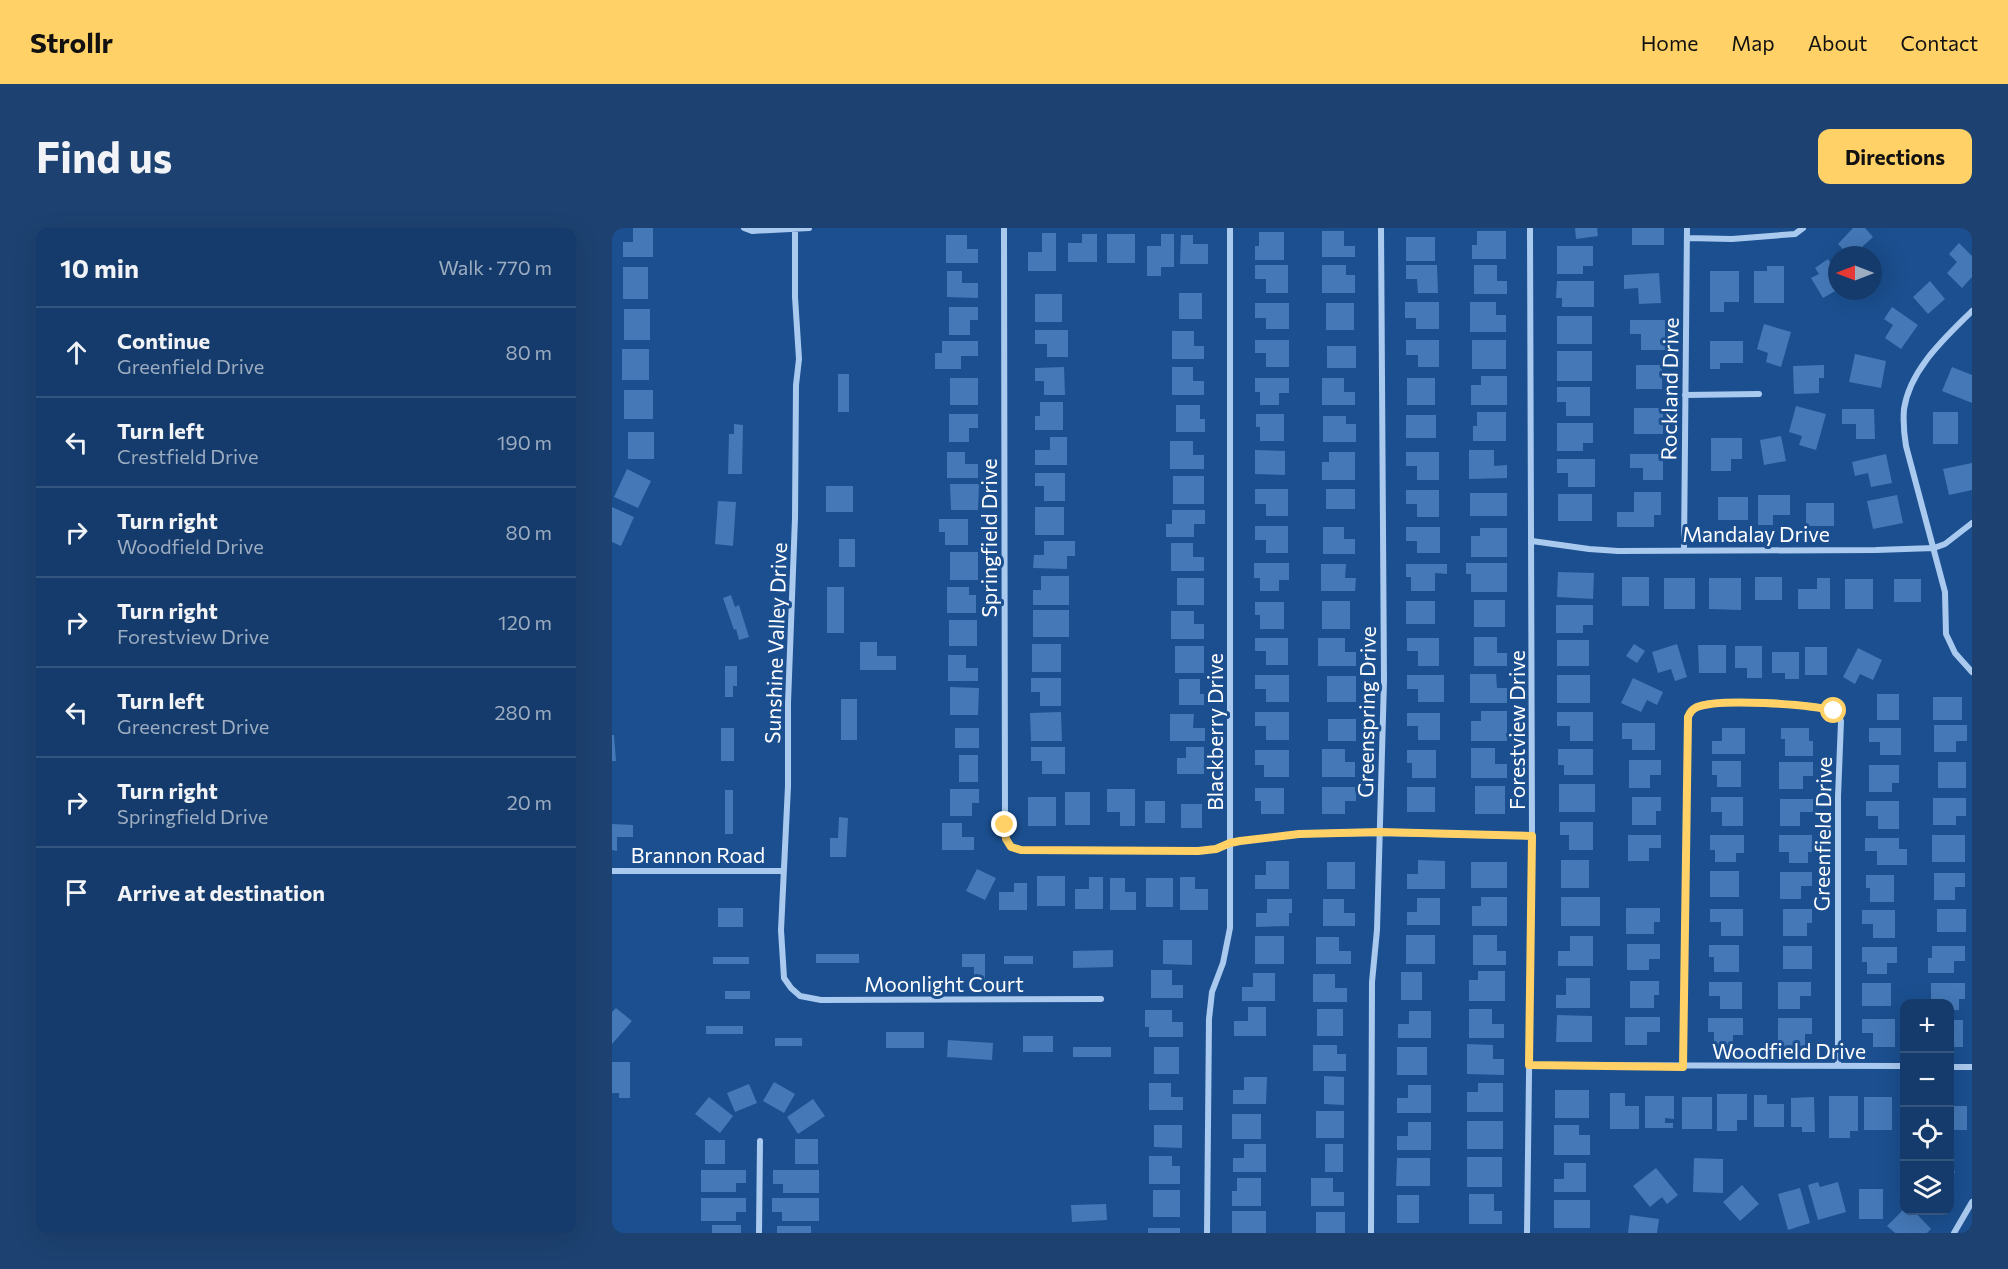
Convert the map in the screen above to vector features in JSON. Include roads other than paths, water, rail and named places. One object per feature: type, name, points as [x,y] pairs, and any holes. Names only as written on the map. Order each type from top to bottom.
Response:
[{"type":"street","points":[[744,228],[752,231],[809,228]]},
{"type":"street","name":"Springfield Drive","points":[[1004,228],[1006,839],[1011,847],[1021,850],[1198,851],[1216,849],[1230,843]]},
{"type":"street","name":"Blackberry Drive","points":[[1207,1233],[1209,1019],[1212,993],[1223,963],[1230,928],[1230,228]]},
{"type":"street","name":"Greenspring Drive","points":[[1371,1233],[1372,982],[1377,930],[1384,681],[1381,228]]},
{"type":"street","name":"Forestview Drive","points":[[1527,1233],[1532,836],[1530,228]]},
{"type":"street","name":"Rockland Drive","points":[[1684,550],[1687,228]]},
{"type":"street","points":[[1687,238],[1732,239],[1784,235],[1795,234],[1803,228]]},
{"type":"street","name":"Sunshine Valley Drive","points":[[791,988],[784,978],[781,930],[788,786],[796,385],[799,359],[795,297],[795,229]]},
{"type":"street","points":[[1972,311],[1930,354],[1911,387],[1903,423],[1906,446],[1945,592],[1946,634],[1955,653],[1972,672]]},
{"type":"street","points":[[1685,395],[1759,394]]},
{"type":"street","name":"Mandalay Drive","points":[[1532,541],[1589,549],[1876,550],[1934,548],[1945,544],[1972,523]]},
{"type":"street","name":"Greenfield Drive","points":[[1683,1067],[1686,735],[1688,717],[1695,707],[1708,703],[1819,707],[1838,714],[1840,721],[1838,1065]]},
{"type":"street","points":[[1230,843],[1299,834],[1380,832],[1532,836]]},
{"type":"street","name":"Brannon Road","points":[[612,871],[783,871]]},
{"type":"street","name":"Moonlight Court","points":[[791,988],[806,999],[820,1000],[1101,999]]},
{"type":"street","name":"Woodfield Drive","points":[[1529,1065],[1900,1066]]},
{"type":"street","points":[[1954,1067],[1972,1067]]},
{"type":"street","points":[[759,1233],[760,1141]]},
{"type":"street","points":[[1954,1233],[1972,1202]]}]
